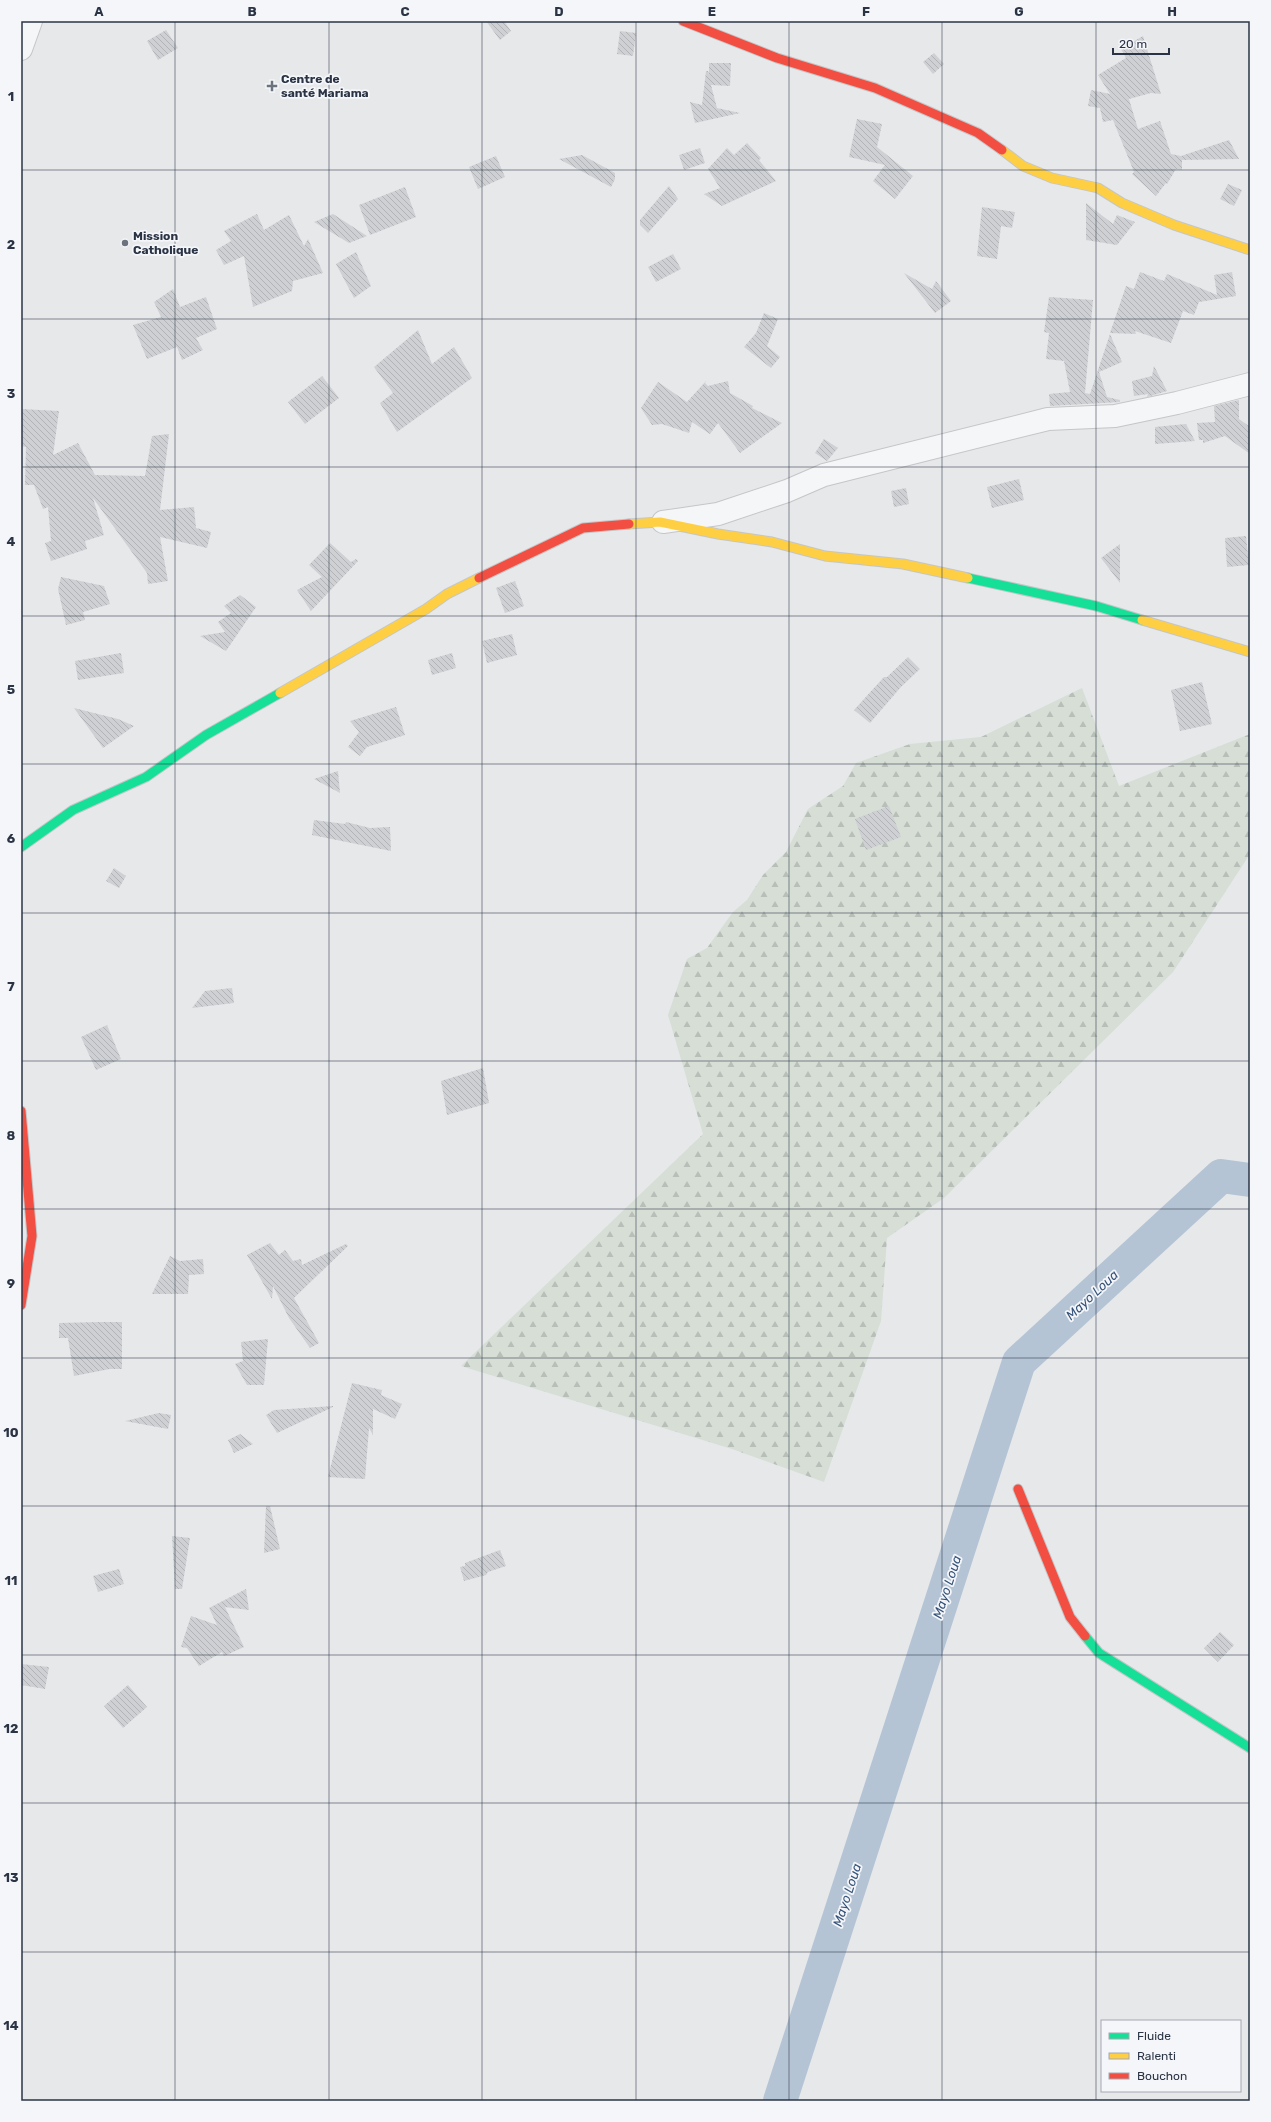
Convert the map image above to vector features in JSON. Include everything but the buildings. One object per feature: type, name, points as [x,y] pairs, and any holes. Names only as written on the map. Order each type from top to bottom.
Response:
[{"type":"street","points":[[21,49],[31,21]]},
{"type":"street","points":[[683,21],[777,58],[874,88],[978,132],[1023,166],[1052,178],[1098,188],[1122,203],[1174,225],[1250,250]]},
{"type":"street","points":[[21,847],[73,810],[146,777],[206,735],[426,609],[447,594],[583,528],[660,522],[718,514],[787,491],[824,475],[1048,419],[1115,416],[1177,403],[1250,384]]},
{"type":"street","points":[[660,522],[718,534],[772,542],[826,556],[903,564],[1096,606],[1182,633],[1250,652]]},
{"type":"street","points":[[21,1111],[26,1237],[21,1305]]},
{"type":"street","points":[[1018,1489],[1070,1617],[1099,1653],[1250,1748]]},
{"type":"green space","points":[[1082,688],[1119,786],[1250,734],[1250,856],[1173,972],[944,1198],[887,1238],[881,1321],[824,1482],[732,1449],[461,1366],[703,1134],[668,1015],[687,959],[707,948],[733,912],[747,900],[763,875],[786,852],[808,809],[843,786],[856,763],[910,744],[981,737]]},
{"type":"waterway","name":"Mayo Loua","points":[[780,2101],[1019,1362],[1221,1176],[1250,1180]]},
{"type":"traffic: fast","points":[[968,578],[1096,606],[1142,620]]},
{"type":"traffic: fast","points":[[21,847],[73,810],[146,777],[206,735],[280,693]]},
{"type":"traffic: fast","points":[[1085,1636],[1099,1653],[1250,1748]]},
{"type":"traffic: slow","points":[[1002,150],[1023,166],[1052,178],[1098,188],[1122,203],[1174,225],[1250,250]]},
{"type":"traffic: slow","points":[[629,524],[660,522],[718,534],[772,542],[825,556],[903,564],[968,578]]},
{"type":"traffic: slow","points":[[280,693],[426,609],[447,594],[479,578]]},
{"type":"traffic: slow","points":[[1142,620],[1250,652]]},
{"type":"traffic: jam","points":[[683,21],[777,58],[875,88],[978,133],[1002,150]]},
{"type":"traffic: jam","points":[[479,578],[583,528],[629,524]]},
{"type":"traffic: jam","points":[[21,1111],[32,1236],[21,1305]]},
{"type":"traffic: jam","points":[[1018,1489],[1070,1617],[1085,1636]]},
{"type":"place","name":"Centre de santé Mariama","points":[[272,86]]},
{"type":"place","name":"Mission Catholique","points":[[125,243]]}]
